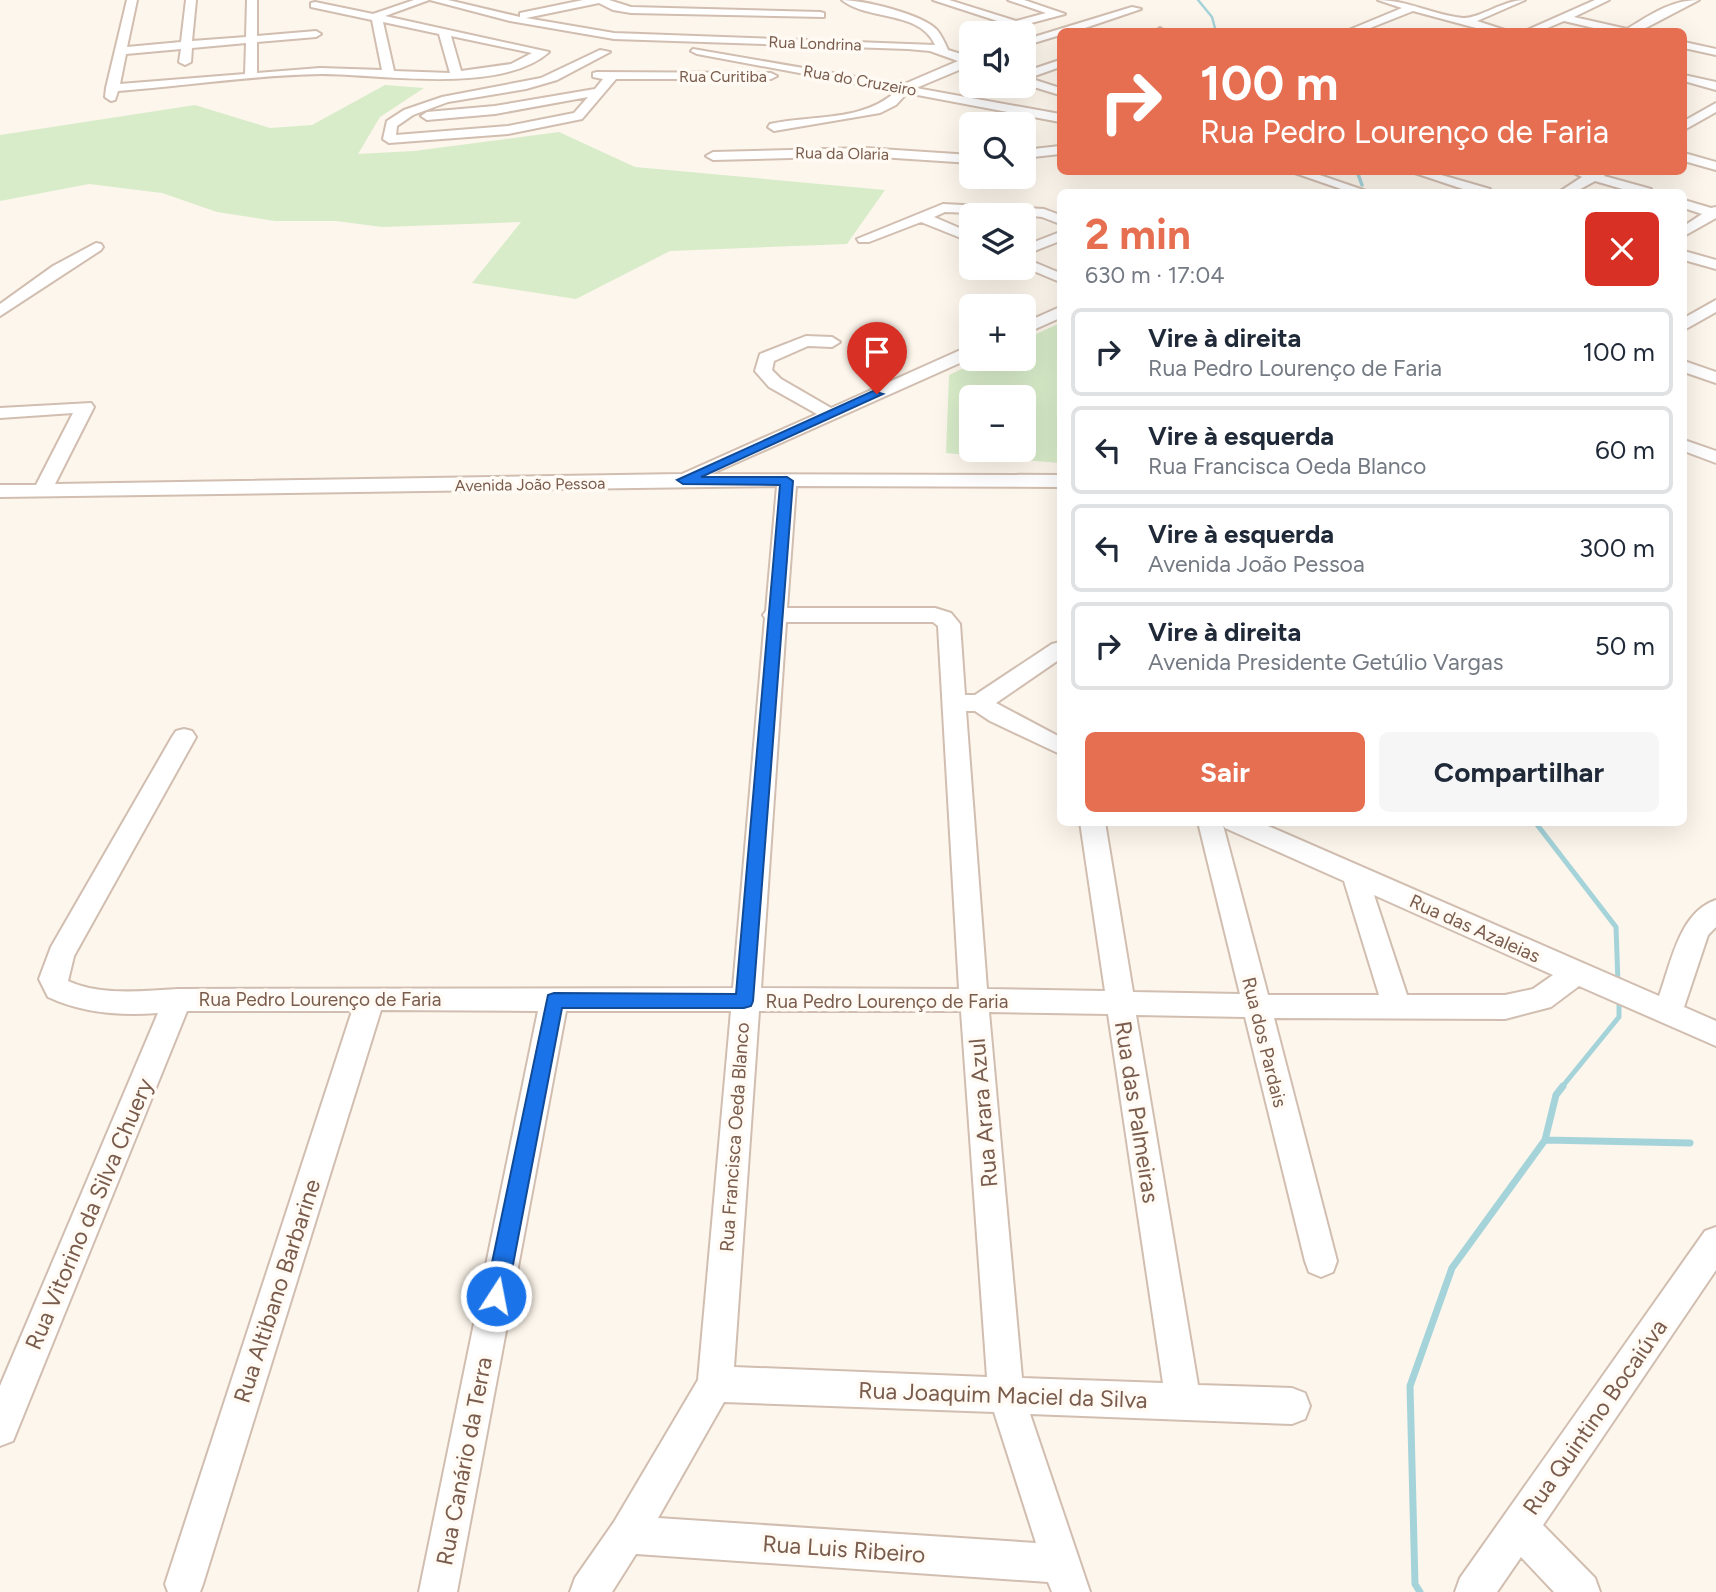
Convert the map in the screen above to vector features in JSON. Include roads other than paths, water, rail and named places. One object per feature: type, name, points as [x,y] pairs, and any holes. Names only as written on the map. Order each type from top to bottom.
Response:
[{"type":"street","points":[[120,51],[253,40],[316,16],[376,16],[542,52],[514,67],[452,77],[389,76],[319,65],[182,87],[112,92],[120,51],[132,0]]},
{"type":"street","points":[[182,87],[191,0]]},
{"type":"street","points":[[251,76],[252,0]]},
{"type":"street","points":[[376,16],[424,0]]},
{"type":"street","points":[[435,0],[510,18]]},
{"type":"street","points":[[461,36],[510,18],[599,0],[617,8],[757,13],[816,29],[826,0]]},
{"type":"street","points":[[692,12],[699,0]]},
{"type":"street","points":[[757,13],[763,0]]},
{"type":"street","points":[[847,0],[931,30],[937,50],[959,57]]},
{"type":"street","points":[[882,13],[889,0]]},
{"type":"street","points":[[938,0],[1016,24],[1058,13]]},
{"type":"street","points":[[1013,0],[1105,28]]},
{"type":"street","points":[[1382,0],[1492,28]]},
{"type":"street","points":[[1358,28],[1432,0]]},
{"type":"street","points":[[1452,28],[1520,0]]},
{"type":"street","points":[[1537,28],[1604,0]]},
{"type":"street","points":[[1635,28],[1673,6],[1695,0]]},
{"type":"street","points":[[1654,2],[1673,6]]},
{"type":"street","points":[[468,8],[494,3]]},
{"type":"street","points":[[1072,28],[1136,9]]},
{"type":"street","points":[[316,16],[317,47]]},
{"type":"street","points":[[376,16],[389,76]]},
{"type":"street","points":[[1562,17],[1610,28]]},
{"type":"street","name":"Rua Londrina","points":[[510,18],[614,36],[660,38],[699,39],[816,29],[937,50]]},
{"type":"street","points":[[444,32],[452,77],[462,94]]},
{"type":"street","points":[[1036,38],[1057,32]]},
{"type":"street","name":"Rua do Cruzeiro","points":[[660,38],[688,50],[1057,117]]},
{"type":"street","points":[[688,50],[699,39]]},
{"type":"street","points":[[1036,45],[1049,49]]},
{"type":"street","points":[[1687,46],[1716,52]]},
{"type":"street","points":[[604,52],[545,80],[462,94],[401,116],[391,124],[389,139],[508,130],[578,116],[611,77]]},
{"type":"street","points":[[1036,73],[1057,65]]},
{"type":"street","points":[[774,127],[876,110],[892,102],[906,88],[959,66]]},
{"type":"street","name":"Rua Curitiba","points":[[562,72],[611,77],[834,76]]},
{"type":"street","points":[[1687,79],[1716,86]]},
{"type":"street","points":[[1036,83],[1057,91]]},
{"type":"street","points":[[401,116],[495,110],[596,92]]},
{"type":"street","points":[[1690,117],[1716,107]]},
{"type":"street","points":[[1690,117],[1716,124]]},
{"type":"street","points":[[1036,153],[1057,150]]},
{"type":"street","name":"Rua da Olaria","points":[[713,156],[865,152],[959,158]]},
{"type":"street","points":[[1687,158],[1716,166]]},
{"type":"street","points":[[1308,175],[1352,189]]},
{"type":"street","points":[[1428,175],[1474,189]]},
{"type":"street","points":[[1445,189],[1474,175]]},
{"type":"street","points":[[1571,189],[1596,175]]},
{"type":"street","points":[[1601,175],[1639,189]]},
{"type":"street","points":[[1335,189],[1342,186]]},
{"type":"street","points":[[1687,205],[1715,212]]},
{"type":"street","points":[[864,239],[943,208],[1044,213],[1057,219]]},
{"type":"street","points":[[1687,230],[1715,212]]},
{"type":"street","points":[[920,216],[959,233]]},
{"type":"street","points":[[1036,246],[1057,237]]},
{"type":"street","points":[[0,311],[58,269],[96,247]]},
{"type":"street","points":[[1687,256],[1716,265]]},
{"type":"street","points":[[1036,267],[1057,277]]},
{"type":"street","points":[[1693,302],[1715,308]]},
{"type":"street","points":[[1687,323],[1715,308]]},
{"type":"street","points":[[1036,323],[1057,313]]},
{"type":"street","points":[[831,415],[775,383],[763,371],[766,358],[806,341],[832,342]]},
{"type":"street","points":[[683,480],[959,357]]},
{"type":"street","points":[[1687,367],[1716,378]]},
{"type":"street","points":[[0,413],[85,407],[42,491]]},
{"type":"street","points":[[1687,445],[1716,457]]},
{"type":"street","name":"Avenida João Pessoa","points":[[0,492],[683,480],[1057,481]]},
{"type":"street","name":"Rua Francisca Oeda Blanco","points":[[589,1592],[627,1535],[715,1384],[774,615],[787,481]]},
{"type":"street","name":"Rua Arara Azul","points":[[774,615],[935,615],[949,624],[968,703],[974,1000],[1006,1395],[1067,1578]]},
{"type":"street","points":[[968,703],[1057,651]]},
{"type":"street","points":[[968,703],[1057,745]]},
{"type":"street","name":"Rua Pedro Lourenço de Faria","points":[[184,737],[61,955],[53,979],[58,989],[78,998],[138,1003],[177,1000],[370,999],[974,1000],[1256,1006],[1505,1007],[1541,999],[1585,977]]},
{"type":"street","name":"Rua das Palmeiras","points":[[1093,826],[1183,1402]]},
{"type":"street","name":"Rua dos Pardais","points":[[1211,826],[1321,1261]]},
{"type":"street","name":"Rua das Azaleias","points":[[1243,826],[1716,1034]]},
{"type":"street","points":[[1355,876],[1396,1005]]},
{"type":"street","points":[[1668,1012],[1696,930],[1716,910]]},
{"type":"street","name":"Rua Altibano Barbarine","points":[[184,1584],[370,999]]},
{"type":"street","name":"Rua Vitorino da Silva Chuery","points":[[0,1427],[177,1000]]},
{"type":"street","name":"Rua Canário da Terra","points":[[438,1592],[554,1000]]},
{"type":"street","name":"Rua Quintino Bocaiúva","points":[[1474,1591],[1716,1242]]},
{"type":"street","name":"Rua Joaquim Maciel da Silva","points":[[715,1384],[1292,1406]]},
{"type":"street","points":[[1519,1527],[1581,1592]]},
{"type":"street","name":"Rua Luis Ribeiro","points":[[627,1535],[1067,1578]]},
{"type":"waterway","points":[[1198,0],[1212,17],[1215,28]]},
{"type":"waterway","points":[[1358,175],[1362,185]]},
{"type":"waterway","points":[[1538,826],[1616,927],[1618,983]]},
{"type":"waterway","points":[[1562,1087],[1619,1017],[1619,996]]},
{"type":"waterway","points":[[1545,1140],[1556,1095],[1563,1086]]},
{"type":"waterway","points":[[1420,1592],[1415,1584],[1410,1386],[1452,1268],[1545,1140]]},
{"type":"waterway","points":[[1545,1140],[1690,1143]]}]
